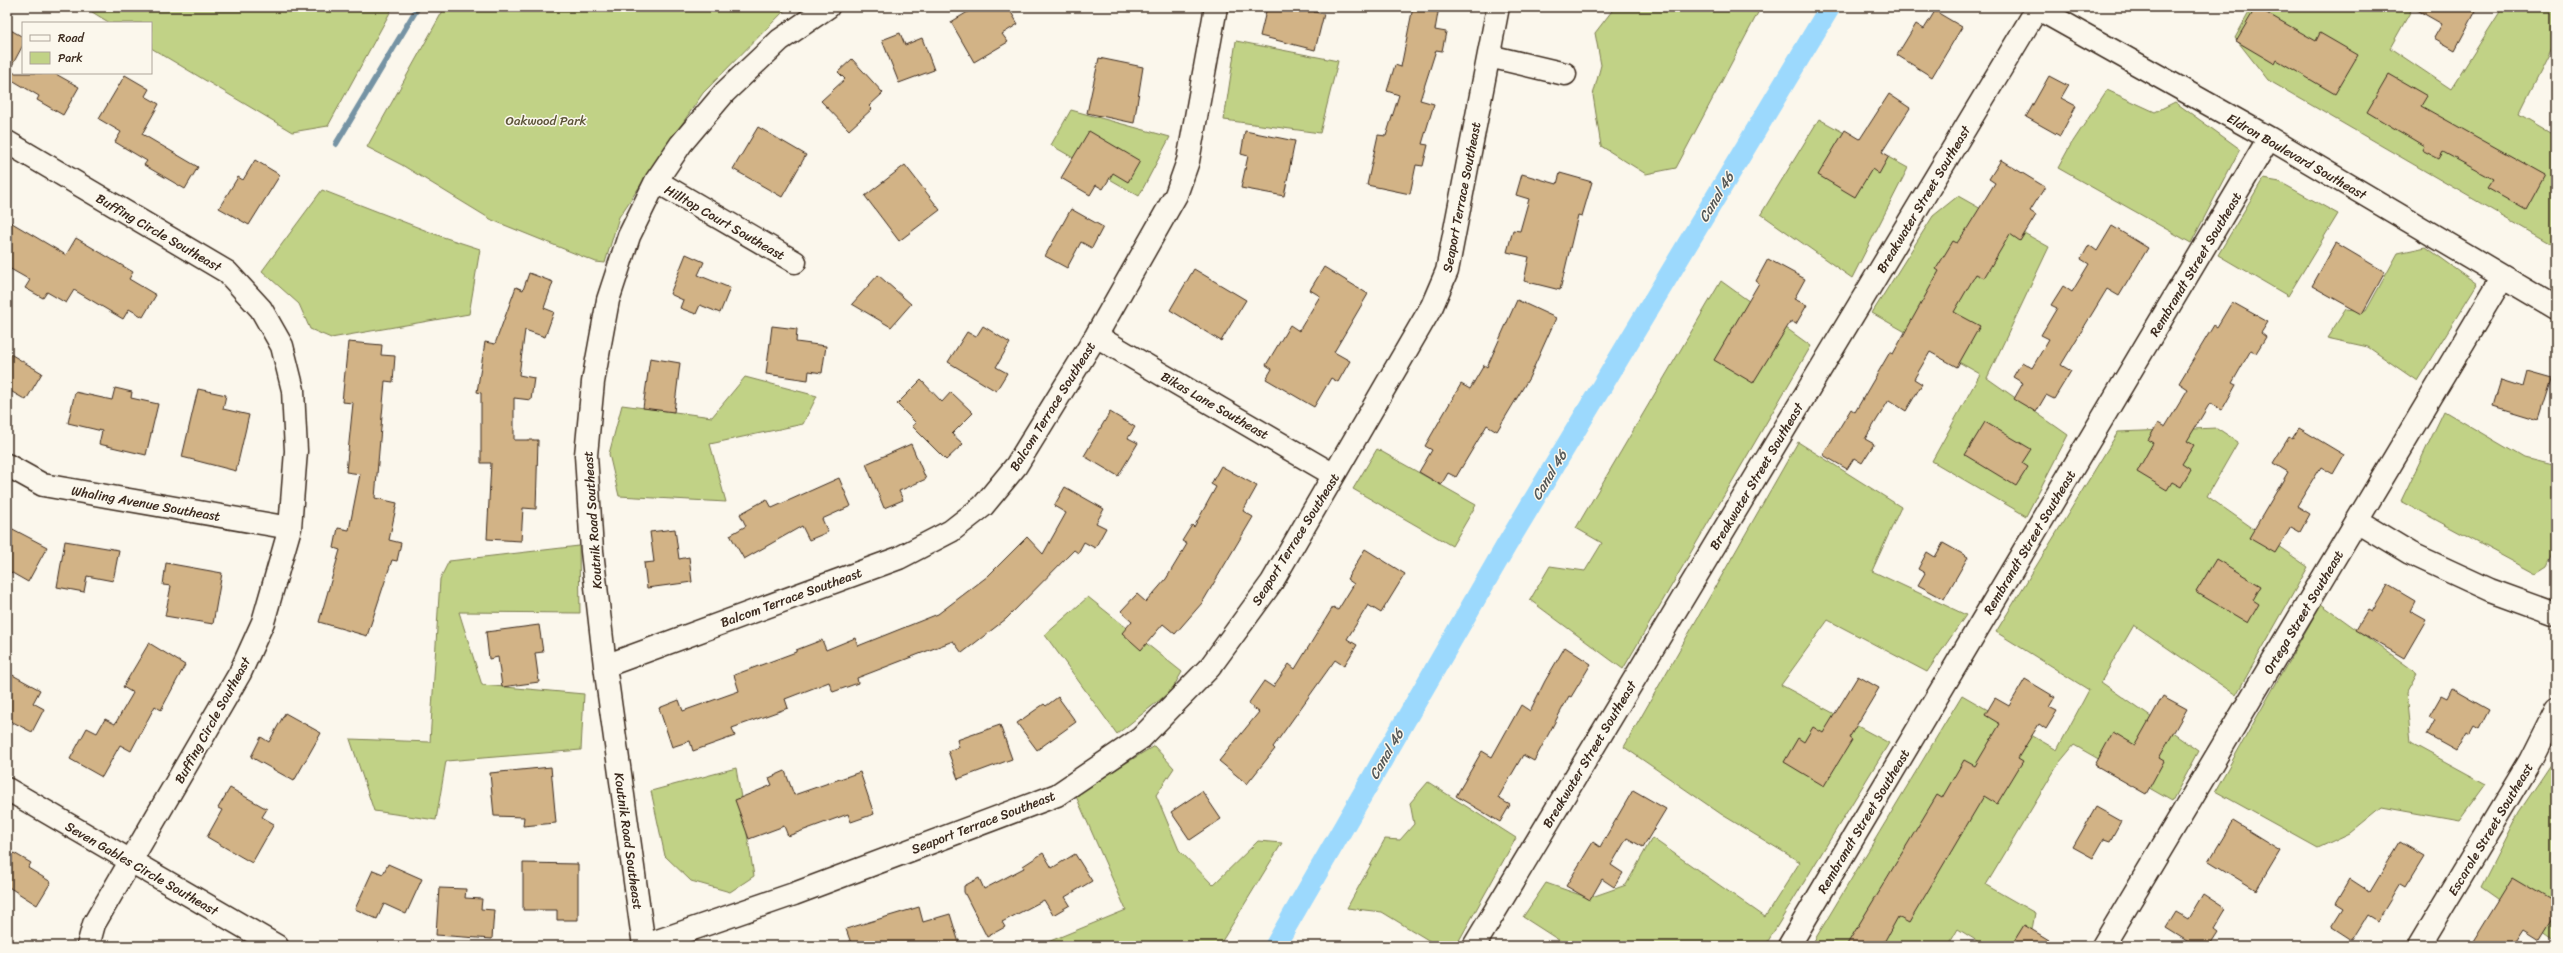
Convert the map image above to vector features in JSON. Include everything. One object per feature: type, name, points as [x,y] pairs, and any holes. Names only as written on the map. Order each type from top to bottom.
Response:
[{"type":"street","name":"Koutnik Road Southeast","points":[[643,946],[605,666],[592,551],[586,456],[593,382],[608,300],[629,236],[656,181],[680,144],[725,92],[780,40],[828,7]]},
{"type":"street","name":"Balcom Terrace Southeast","points":[[605,666],[898,558],[951,531],[983,506],[1016,466],[1096,336],[1176,196],[1188,161],[1216,7]]},
{"type":"street","name":"Seaport Terrace Southeast","points":[[643,946],[794,894],[1057,795],[1141,738],[1210,667],[1272,582],[1432,306],[1448,272],[1498,7]]},
{"type":"street","name":"Eldron Boulevard Southeast","points":[[2037,7],[2269,138],[2502,278],[2556,308]]},
{"type":"street","name":"Breakwater Street Southeast","points":[[1474,946],[2037,7]]},
{"type":"street","points":[[1489,56],[1565,74]]},
{"type":"street","name":"Rembrandt Street Southeast","points":[[1789,946],[2269,138]]},
{"type":"street","name":"Buffing Circle Southeast","points":[[7,142],[227,272],[260,309],[282,346],[293,390],[296,451],[290,528],[263,622],[240,673],[94,924],[88,946]]},
{"type":"street","name":"Hilltop Court Southeast","points":[[656,181],[795,262]]},
{"type":"street","name":"Ortega Street Southeast","points":[[2103,946],[2502,278]]},
{"type":"street","name":"Bikas Lane Southeast","points":[[1096,336],[1334,475]]},
{"type":"street","name":"Whaling Avenue Southeast","points":[[7,465],[43,485],[290,528]]},
{"type":"street","points":[[2357,521],[2410,554],[2490,590],[2556,614]]},
{"type":"street","name":"Escarole Street Southeast","points":[[2419,946],[2530,761],[2556,709]]},
{"type":"street","name":"Seven Gables Circle Southeast","points":[[7,790],[276,946]]},
{"type":"green space","points":[[84,7],[393,7],[328,126],[292,132],[152,49],[152,22],[108,22]]},
{"type":"green space","name":"Oakwood Park","points":[[445,7],[788,7],[703,93],[619,217],[605,263],[596,262],[492,220],[402,165],[367,147]]},
{"type":"green space","points":[[1615,7],[1761,7],[1676,168],[1646,174],[1601,146],[1593,95],[1601,65],[1595,33]]},
{"type":"green space","points":[[2252,7],[2413,7],[2390,48],[2451,89],[2503,7],[2556,7],[2556,40],[2519,114],[2556,136],[2556,247],[2268,80],[2235,38]]},
{"type":"green space","points":[[1236,41],[1338,61],[1320,133],[1224,120]]},
{"type":"green space","points":[[2107,90],[2155,112],[2175,102],[2240,149],[2191,243],[2058,168],[2070,146]]},
{"type":"green space","points":[[1071,110],[1170,137],[1139,196],[1051,145]]},
{"type":"green space","points":[[1819,119],[1908,168],[1852,278],[1761,214]]},
{"type":"green space","points":[[2263,179],[2280,182],[2338,214],[2288,296],[2218,255]]},
{"type":"green space","points":[[322,190],[440,236],[480,249],[469,314],[331,338],[310,329],[299,304],[262,271]]},
{"type":"green space","points":[[1958,196],[2049,247],[1987,378],[2068,435],[2026,516],[1932,461],[1980,374],[1872,313],[1933,216]]},
{"type":"green space","points":[[2426,247],[2477,284],[2417,381],[2368,347],[2327,338],[2346,309],[2366,311],[2398,253]]},
{"type":"green space","points":[[1721,281],[1811,346],[1623,669],[1530,600],[1550,566],[1585,571],[1602,543],[1576,528]]},
{"type":"green space","points":[[745,377],[817,396],[803,424],[710,444],[726,502],[619,496],[609,454],[622,405],[712,417]]},
{"type":"green space","points":[[2444,411],[2524,458],[2556,466],[2556,548],[2547,567],[2536,574],[2401,501]]},
{"type":"green space","points":[[2217,428],[2238,442],[2207,496],[2308,567],[2236,695],[2134,625],[2101,682],[2199,751],[2172,801],[2074,745],[2059,763],[1986,885],[2035,913],[2029,946],[1985,946],[1958,929],[1948,946],[1811,946],[1962,695],[2057,750],[2089,690],[1996,632],[2118,432]]},
{"type":"green space","points":[[1798,442],[1901,507],[1872,571],[1966,615],[1927,672],[1828,620],[1781,685],[1889,743],[1765,946],[1568,946],[1523,917],[1546,883],[1589,898],[1626,885],[1652,838],[1765,917],[1800,862],[1721,814],[1624,747]]},
{"type":"green space","points":[[1377,449],[1476,505],[1452,546],[1353,489]]},
{"type":"green space","points":[[579,546],[580,613],[459,612],[482,685],[584,694],[581,750],[446,761],[436,820],[374,811],[350,739],[430,742],[440,579],[449,561]]},
{"type":"green space","points":[[1088,597],[1182,672],[1171,691],[1117,734],[1045,635]]},
{"type":"green space","points":[[2321,604],[2417,673],[2406,693],[2411,743],[2486,784],[2459,821],[2382,807],[2350,833],[2318,848],[2215,791]]},
{"type":"green space","points":[[1154,746],[1174,768],[1156,795],[1179,850],[1213,885],[1258,841],[1282,843],[1219,946],[1038,946],[1126,910],[1075,794]]},
{"type":"green space","points":[[2556,757],[2556,940],[2481,887],[2519,812]]},
{"type":"green space","points":[[736,768],[754,876],[730,892],[691,881],[665,856],[651,791]]},
{"type":"green space","points":[[1428,782],[1516,838],[1456,946],[1438,946],[1382,912],[1347,908],[1385,839],[1400,840],[1414,824],[1410,803]]},
{"type":"building","points":[[976,7],[1008,7],[1018,24],[1002,34],[1008,42],[974,62],[951,22]]},
{"type":"building","points":[[1267,7],[1316,7],[1314,12],[1324,14],[1315,50],[1260,36]]},
{"type":"building","points":[[1413,7],[1439,7],[1435,30],[1446,32],[1442,51],[1436,50],[1420,100],[1434,104],[1422,144],[1428,145],[1423,166],[1416,165],[1410,194],[1367,185],[1378,135],[1386,136],[1399,95],[1387,91],[1395,65],[1401,67]]},
{"type":"building","points":[[2256,7],[2316,41],[2320,33],[2358,55],[2335,94],[2277,60],[2275,64],[2236,41]]},
{"type":"building","points":[[2412,7],[2478,7],[2455,50],[2434,38],[2442,24]]},
{"type":"building","points":[[1935,11],[1962,27],[1932,77],[1897,55],[1916,24],[1924,29]]},
{"type":"building","points":[[7,28],[22,36],[22,47],[8,73],[56,74],[79,87],[63,115],[37,100],[39,96],[7,77]]},
{"type":"building","points":[[900,33],[905,45],[922,38],[934,70],[899,83],[882,40]]},
{"type":"building","points":[[1099,58],[1143,67],[1134,123],[1087,113]]},
{"type":"building","points":[[852,59],[883,93],[869,106],[872,109],[849,130],[821,101],[845,79],[838,72]]},
{"type":"building","points":[[2389,74],[2427,96],[2421,106],[2545,175],[2526,210],[2487,188],[2493,179],[2443,152],[2439,159],[2422,150],[2424,146],[2367,112]]},
{"type":"building","points":[[125,75],[149,89],[145,96],[159,104],[142,134],[198,167],[185,189],[144,165],[147,161],[115,142],[121,132],[99,119]]},
{"type":"building","points":[[2049,76],[2068,86],[2061,98],[2076,106],[2060,136],[2026,117]]},
{"type":"building","points":[[1889,94],[1910,108],[1882,152],[1889,156],[1879,174],[1872,169],[1855,197],[1818,175],[1845,130],[1860,139]]},
{"type":"building","points":[[758,127],[806,155],[782,197],[733,169]]},
{"type":"building","points":[[1089,131],[1140,161],[1128,182],[1113,173],[1103,189],[1096,185],[1090,195],[1061,178]]},
{"type":"building","points":[[1245,131],[1295,141],[1284,196],[1241,188],[1248,156],[1241,154]]},
{"type":"building","points":[[255,160],[280,175],[249,225],[219,208],[238,177],[243,180]]},
{"type":"building","points":[[2001,160],[2045,187],[2030,211],[2036,215],[2020,241],[2010,234],[1984,278],[1976,274],[1954,312],[1980,326],[1957,367],[1930,352],[1914,379],[1922,384],[1906,411],[1889,400],[1865,439],[1874,444],[1862,463],[1854,458],[1847,469],[1823,455],[1851,409],[1855,412],[1890,352],[1893,354],[1939,271],[1936,269],[1953,241],[1957,243],[1968,227],[1995,183],[1989,179]]},
{"type":"building","points":[[905,165],[940,210],[899,241],[865,196]]},
{"type":"building","points":[[1560,173],[1592,182],[1582,216],[1578,215],[1560,290],[1524,281],[1529,257],[1507,252],[1513,230],[1520,231],[1529,199],[1516,195],[1522,174],[1557,184]]},
{"type":"building","points":[[1071,209],[1103,227],[1092,248],[1081,242],[1067,268],[1045,256]]},
{"type":"building","points":[[7,220],[66,255],[76,238],[133,272],[129,279],[156,295],[143,317],[129,309],[123,319],[74,290],[66,303],[47,292],[43,298],[25,288],[30,280],[7,267]]},
{"type":"building","points":[[2112,226],[2148,248],[2119,296],[2107,289],[2061,365],[2071,371],[2054,399],[2046,395],[2036,412],[2014,399],[2023,383],[2013,377],[2022,362],[2032,368],[2049,339],[2041,335],[2057,308],[2051,305],[2063,286],[2072,292],[2089,264],[2081,259],[2089,245],[2097,251]]},
{"type":"building","points":[[2336,243],[2385,272],[2362,314],[2312,286]]},
{"type":"building","points":[[686,254],[704,262],[698,275],[730,288],[720,313],[700,305],[696,314],[680,308],[683,300],[670,294]]},
{"type":"building","points":[[1768,259],[1805,279],[1794,299],[1807,305],[1796,324],[1791,321],[1753,383],[1714,360],[1759,283],[1756,281]]},
{"type":"building","points":[[1324,267],[1368,294],[1334,352],[1350,361],[1338,382],[1331,378],[1314,407],[1266,379],[1272,369],[1266,365],[1290,325],[1299,331],[1320,296],[1310,290]]},
{"type":"building","points":[[1194,269],[1246,300],[1221,341],[1170,310]]},
{"type":"building","points":[[529,273],[553,282],[544,308],[554,312],[545,337],[525,330],[519,375],[534,378],[531,400],[514,398],[514,440],[538,440],[536,509],[523,508],[521,541],[487,539],[491,463],[481,463],[481,393],[477,392],[485,342],[495,344],[516,287],[523,290]]},
{"type":"building","points":[[878,275],[911,304],[891,327],[852,304]]},
{"type":"building","points":[[1517,300],[1556,318],[1529,378],[1497,431],[1487,425],[1456,477],[1448,473],[1441,485],[1419,472],[1432,450],[1425,446],[1461,384],[1470,389],[1484,365],[1487,367]]},
{"type":"building","points":[[2232,302],[2268,322],[2261,333],[2266,337],[2256,353],[2251,350],[2232,383],[2236,385],[2222,410],[2210,403],[2187,441],[2194,445],[2182,464],[2191,470],[2181,487],[2172,482],[2167,490],[2137,472],[2153,443],[2148,440],[2158,423],[2165,427],[2188,389],[2179,383],[2214,325],[2217,327]]},
{"type":"building","points":[[772,326],[797,329],[796,342],[826,346],[822,373],[809,371],[808,380],[766,374]]},
{"type":"building","points":[[983,326],[1010,343],[996,367],[1007,373],[996,391],[948,362],[967,332],[976,337]]},
{"type":"building","points":[[348,342],[382,345],[381,355],[395,356],[393,382],[385,381],[375,498],[397,503],[389,540],[401,543],[397,561],[392,560],[367,636],[319,622],[340,550],[334,548],[338,528],[349,530],[360,474],[346,472],[353,403],[342,402]]},
{"type":"building","points":[[7,352],[42,373],[26,400],[7,389]]},
{"type":"building","points":[[650,358],[680,363],[674,412],[643,408]]},
{"type":"building","points":[[2527,372],[2552,379],[2539,420],[2493,406],[2501,380],[2523,387]]},
{"type":"building","points":[[921,380],[942,402],[951,392],[973,413],[952,434],[963,444],[946,460],[912,426],[916,423],[897,404]]},
{"type":"building","points":[[115,388],[132,392],[131,398],[158,404],[146,455],[99,444],[102,431],[68,423],[75,392],[112,400]]},
{"type":"building","points":[[198,389],[226,395],[223,409],[249,415],[236,471],[182,457]]},
{"type":"building","points":[[1110,412],[1135,427],[1128,438],[1138,443],[1118,476],[1084,456]]},
{"type":"building","points":[[1985,422],[2031,449],[2022,463],[2028,467],[2016,486],[1965,455]]},
{"type":"building","points":[[2299,428],[2344,455],[2333,474],[2321,467],[2297,506],[2310,514],[2300,532],[2291,527],[2275,553],[2249,538],[2288,472],[2273,463],[2289,437],[2292,439]]},
{"type":"building","points":[[911,444],[926,479],[899,491],[903,500],[884,508],[866,464]]},
{"type":"building","points":[[1221,466],[1257,486],[1243,511],[1253,517],[1202,603],[1175,634],[1163,624],[1141,650],[1122,633],[1132,621],[1121,611],[1137,594],[1146,602],[1166,579],[1187,544],[1182,541],[1192,525],[1194,527],[1216,487],[1211,484]]},
{"type":"building","points":[[839,478],[851,506],[822,519],[828,532],[809,540],[802,526],[744,559],[730,535],[746,526],[740,514],[767,499],[772,508]]},
{"type":"building","points":[[1065,487],[1104,509],[1096,523],[1106,528],[1095,548],[1084,542],[1078,553],[1074,550],[1006,619],[962,653],[953,641],[857,678],[858,683],[833,692],[829,682],[785,699],[788,708],[732,728],[735,736],[693,751],[690,741],[672,747],[659,708],[679,700],[683,711],[739,691],[734,675],[796,652],[796,650],[822,640],[826,650],[855,638],[858,646],[938,614],[988,576],[1027,537],[1043,554],[1066,513],[1054,506]]},
{"type":"building","points":[[7,526],[47,547],[28,582],[7,570]]},
{"type":"building","points":[[675,529],[679,559],[689,557],[692,582],[647,588],[644,563],[654,562],[650,532]]},
{"type":"building","points":[[65,541],[119,550],[113,581],[87,576],[84,592],[57,587]]},
{"type":"building","points":[[1943,543],[1968,557],[1944,599],[1918,585],[1925,573],[1918,569],[1927,552],[1935,557]]},
{"type":"building","points":[[1365,549],[1405,574],[1381,613],[1368,605],[1347,639],[1357,645],[1344,666],[1335,660],[1273,747],[1275,749],[1247,784],[1219,761],[1259,712],[1248,704],[1264,681],[1273,687],[1289,664],[1295,669],[1333,607],[1338,610],[1354,584],[1347,579]]},
{"type":"building","points":[[2216,559],[2261,586],[2253,600],[2259,604],[2248,623],[2196,592]]},
{"type":"building","points":[[166,563],[222,573],[213,624],[165,616],[171,586],[163,585]]},
{"type":"building","points":[[2388,585],[2415,601],[2410,611],[2426,620],[2404,658],[2356,630],[2368,610],[2372,612]]},
{"type":"building","points":[[539,625],[543,652],[535,653],[539,682],[502,687],[498,657],[489,659],[486,632]]},
{"type":"building","points":[[149,643],[185,665],[161,710],[155,706],[131,751],[120,745],[102,777],[70,759],[87,728],[97,733],[105,719],[115,724],[133,693],[123,687]]},
{"type":"building","points":[[1565,647],[1591,664],[1571,697],[1569,696],[1534,761],[1523,755],[1498,798],[1510,805],[1500,822],[1456,796],[1482,751],[1492,757],[1521,705],[1530,711],[1545,681]]},
{"type":"building","points":[[7,672],[40,690],[33,703],[44,709],[32,732],[7,719]]},
{"type":"building","points":[[1858,676],[1879,688],[1849,738],[1852,740],[1824,786],[1784,762],[1798,738],[1804,742],[1813,727],[1823,733]]},
{"type":"building","points":[[2025,679],[2055,697],[2049,707],[2057,711],[2046,729],[2039,724],[2018,758],[2023,761],[1997,804],[1984,796],[1909,923],[1898,917],[1882,946],[1846,946],[1937,795],[1942,798],[1964,760],[1975,766],[2000,724],[1985,715],[1995,698],[2009,706]]},
{"type":"building","points":[[2452,689],[2489,710],[2479,729],[2474,726],[2469,735],[2466,733],[2456,751],[2427,735],[2435,720],[2429,717],[2441,696],[2447,699]]},
{"type":"building","points":[[2163,696],[2187,709],[2159,758],[2164,761],[2146,794],[2095,765],[2113,732],[2135,745]]},
{"type":"building","points":[[1058,697],[1076,722],[1037,750],[1017,723],[1044,704],[1046,706]]},
{"type":"building","points":[[285,713],[321,733],[294,781],[251,757],[261,737],[269,742]]},
{"type":"building","points":[[1000,725],[1012,759],[958,779],[948,751],[959,747],[957,740]]},
{"type":"building","points":[[551,767],[556,823],[523,826],[524,817],[494,816],[490,773]]},
{"type":"building","points":[[785,771],[794,795],[860,772],[874,814],[851,822],[848,814],[788,836],[784,826],[749,839],[735,800],[772,785],[769,778]]},
{"type":"building","points":[[230,788],[267,809],[262,817],[274,824],[252,863],[207,837],[222,810],[218,808]]},
{"type":"building","points":[[1633,790],[1666,809],[1643,847],[1627,838],[1611,865],[1623,873],[1614,887],[1602,879],[1590,900],[1566,886],[1593,842],[1600,847]]},
{"type":"building","points":[[1202,791],[1221,819],[1190,840],[1171,812]]},
{"type":"building","points":[[2096,807],[2121,821],[2110,841],[2104,839],[2093,858],[2073,847]]},
{"type":"building","points":[[2233,821],[2280,850],[2256,890],[2209,861]]},
{"type":"building","points":[[2400,842],[2424,856],[2405,887],[2400,884],[2377,922],[2367,916],[2352,940],[2332,927],[2344,908],[2336,903],[2350,879],[2370,892]]},
{"type":"building","points":[[7,849],[31,863],[28,868],[51,882],[37,905],[7,886]]},
{"type":"building","points":[[1043,853],[1052,868],[1075,854],[1092,881],[1065,897],[1070,905],[1053,915],[1044,900],[1002,922],[1005,927],[987,937],[964,892],[964,886],[979,878],[984,889],[1024,868],[1023,866]]},
{"type":"building","points":[[523,863],[578,864],[578,920],[557,920],[557,910],[523,910]]},
{"type":"building","points":[[388,864],[422,879],[406,914],[384,904],[377,919],[355,909],[373,870],[383,874]]},
{"type":"building","points":[[2512,878],[2556,904],[2556,913],[2540,939],[2524,929],[2513,946],[2470,946]]},
{"type":"building","points":[[439,888],[466,889],[465,898],[482,899],[481,909],[494,910],[492,939],[436,935]]},
{"type":"building","points":[[2203,894],[2226,909],[2214,929],[2218,932],[2209,946],[2195,946],[2166,928],[2176,912],[2188,919]]},
{"type":"building","points":[[919,907],[923,922],[950,914],[960,946],[852,946],[846,929]]},
{"type":"building","points":[[2024,925],[2059,946],[2011,946]]},
{"type":"waterway","points":[[336,144],[418,7]]},
{"type":"waterway","name":"Canal 46","points":[[1275,946],[1506,546],[1830,7]]}]
